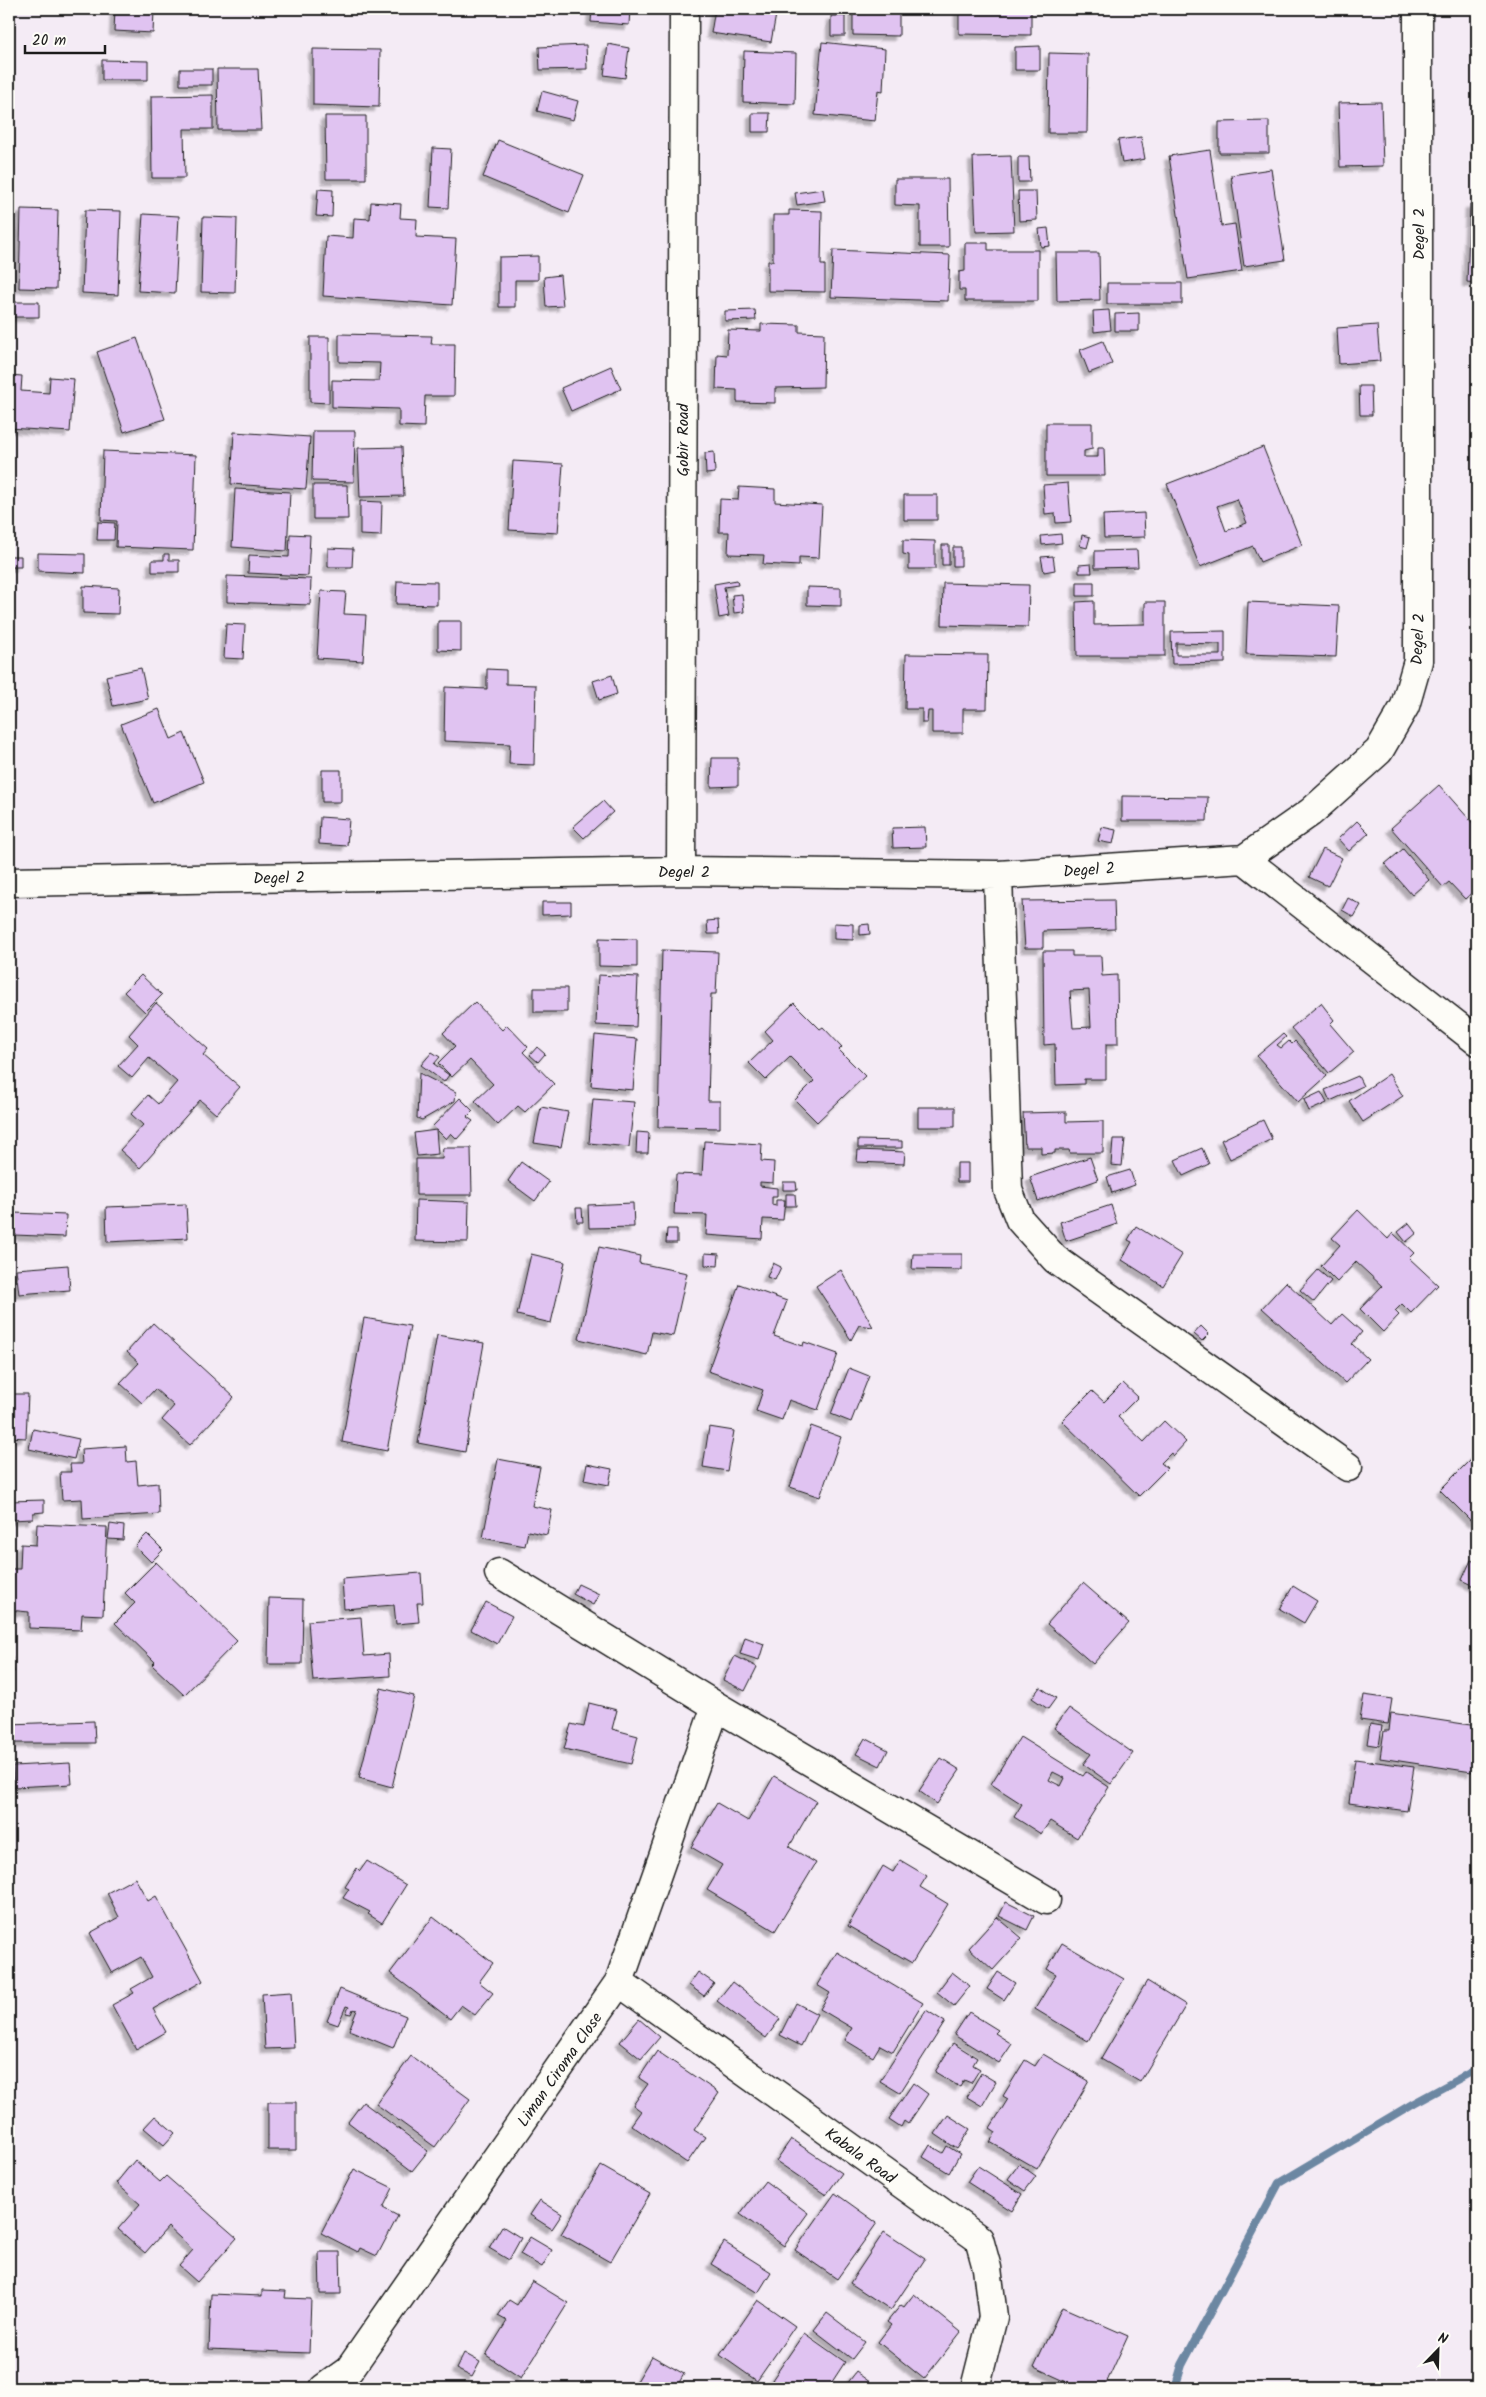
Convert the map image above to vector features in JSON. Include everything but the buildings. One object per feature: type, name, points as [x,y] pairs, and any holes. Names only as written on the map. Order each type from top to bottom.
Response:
[{"type":"street","name":"Gobir Road","points":[[681,871],[684,9]]},
{"type":"street","name":"Degel 2","points":[[9,882],[681,871],[998,874],[1244,859],[1311,812],[1379,751],[1405,706],[1418,661],[1418,9]]},
{"type":"street","points":[[1244,859],[1477,1041]]},
{"type":"street","points":[[998,874],[1008,1190],[1020,1220],[1054,1258],[1348,1467]]},
{"type":"street","points":[[499,1572],[716,1706],[1046,1900]]},
{"type":"street","name":"Liman Ciroma Close","points":[[324,2388],[349,2370],[619,1982],[716,1706]]},
{"type":"street","name":"Kabala Road","points":[[619,1982],[979,2240],[987,2268],[992,2317],[975,2388]]},
{"type":"waterway","points":[[1175,2388],[1182,2365],[1279,2183],[1414,2103],[1477,2069]]}]
